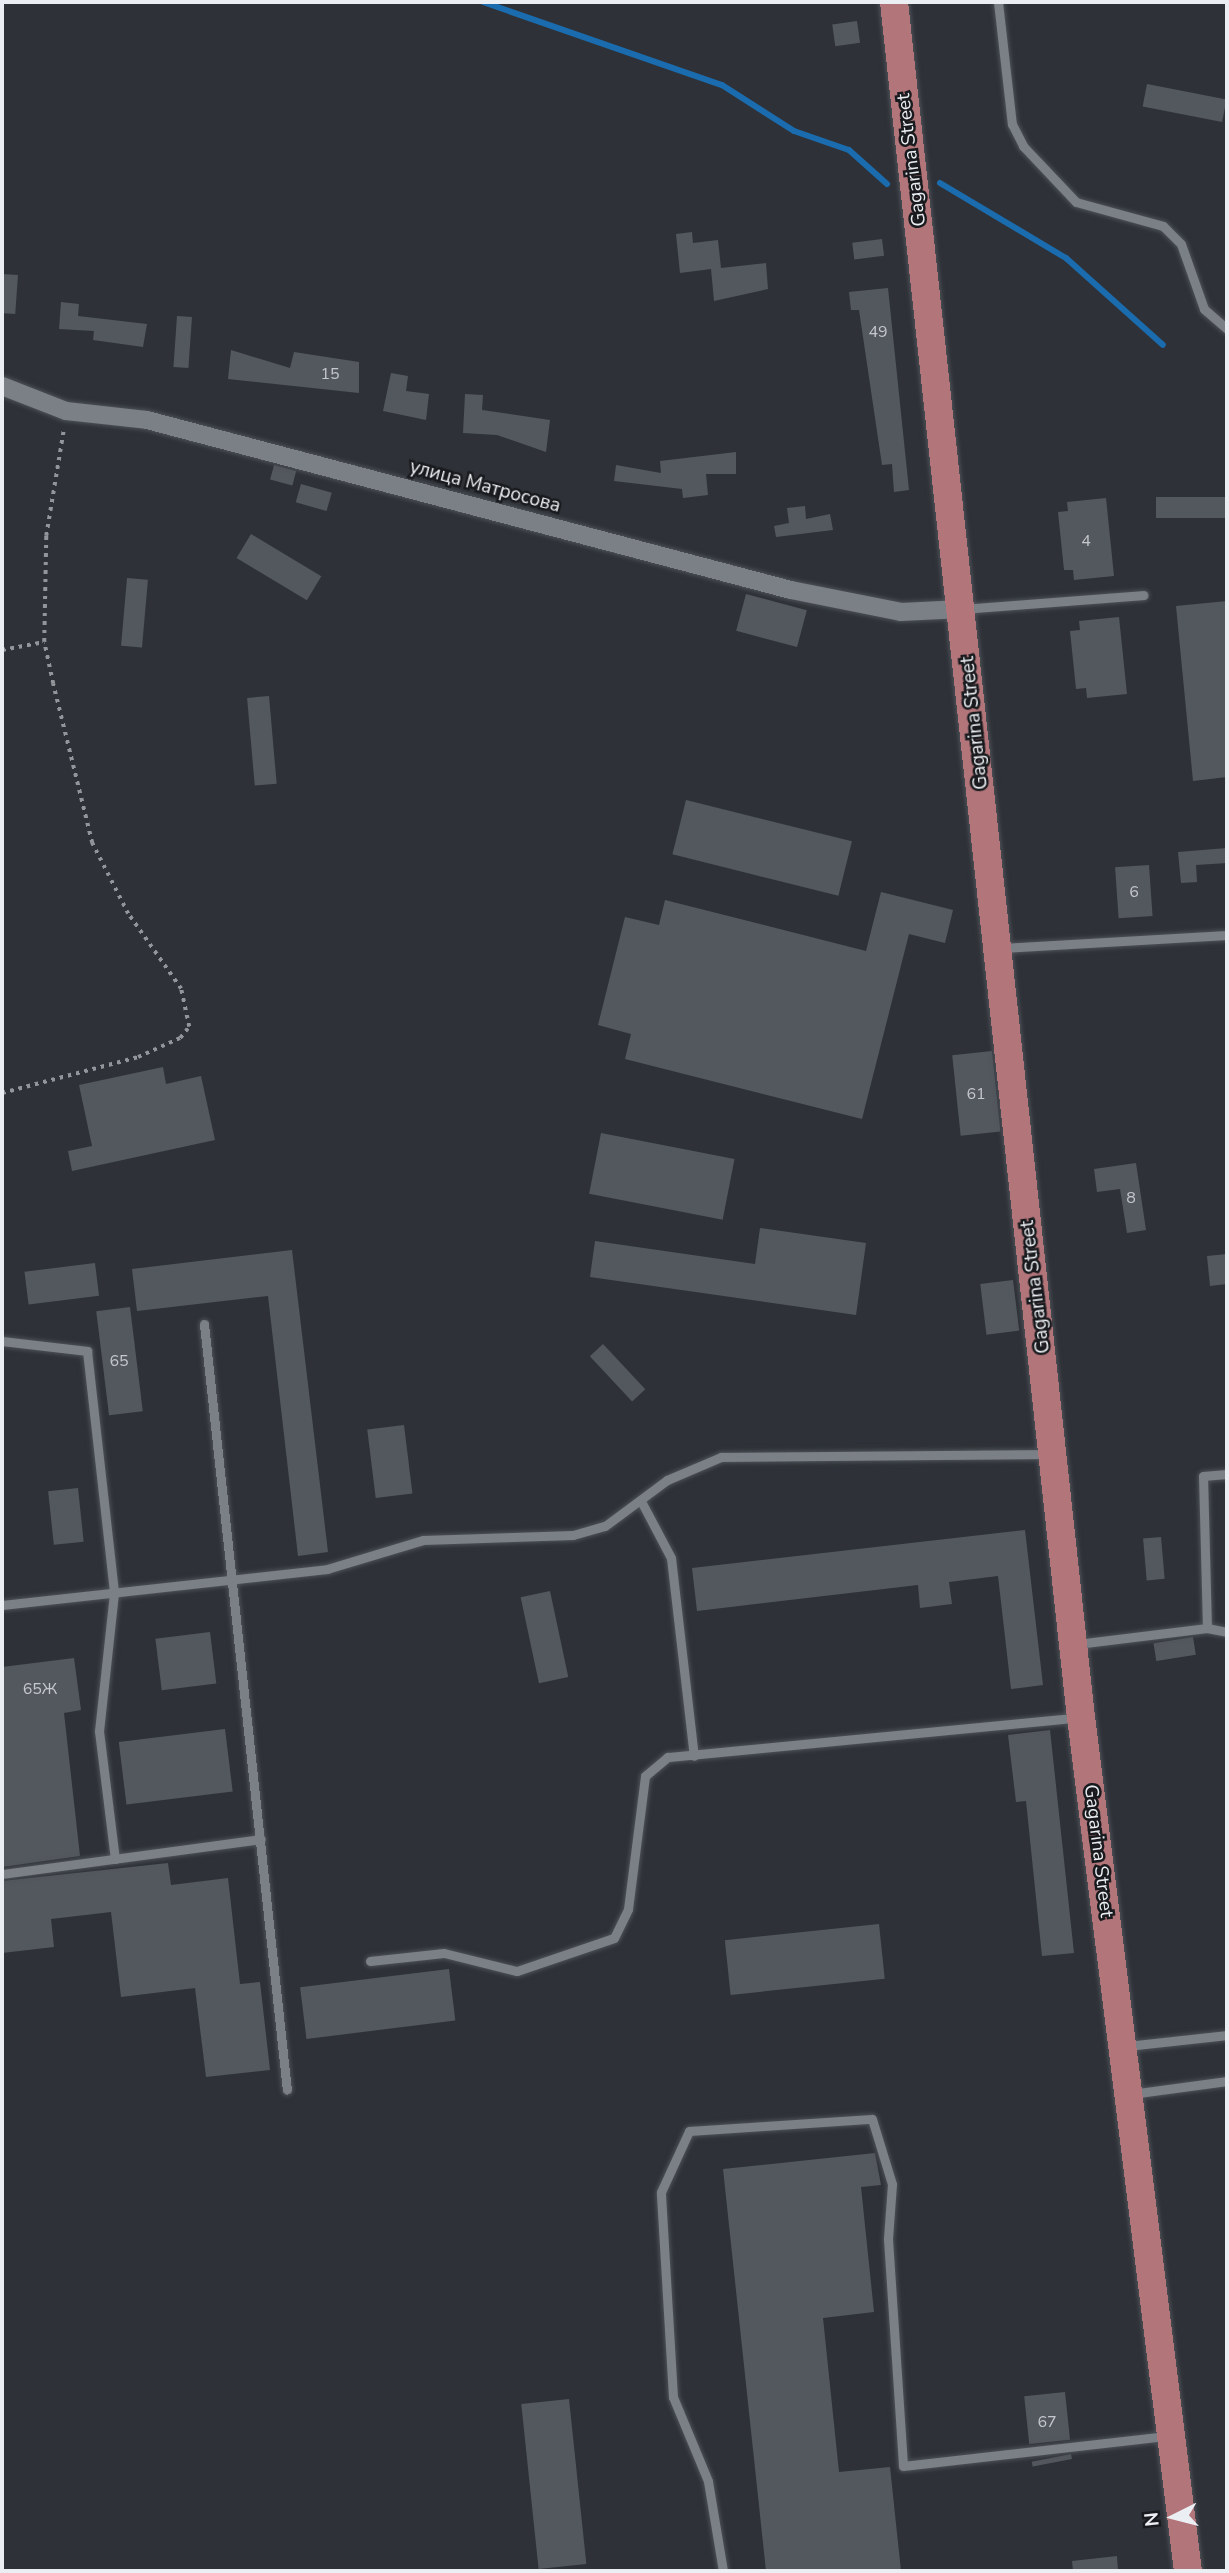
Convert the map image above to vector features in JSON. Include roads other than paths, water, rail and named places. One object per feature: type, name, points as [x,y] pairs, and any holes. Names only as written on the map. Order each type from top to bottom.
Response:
[{"type":"main road","name":"Gagarina Street","points":[[894,2],[1081,1717],[1188,2571]]},
{"type":"street","name":"улица Матросова","points":[[2,386],[66,411],[147,420],[804,592],[901,612],[962,609]]},
{"type":"lane","points":[[998,2],[1012,124],[1023,146],[1076,202],[1163,226],[1181,244],[1204,309],[1227,329]]},
{"type":"lane","points":[[962,609],[1143,595]]},
{"type":"lane","points":[[999,948],[1227,935]]},
{"type":"lane","points":[[204,1324],[234,1579],[287,2090]]},
{"type":"lane","points":[[2,1341],[87,1351],[114,1593],[99,1731],[116,1859]]},
{"type":"lane","points":[[2,1605],[327,1569],[423,1540],[573,1535],[605,1526],[693,1465],[721,1457],[1054,1454]]},
{"type":"lane","points":[[1207,1628],[1203,1476],[1227,1474]]},
{"type":"lane","points":[[641,1501],[671,1558],[694,1756]]},
{"type":"lane","points":[[1075,1644],[1207,1628],[1227,1632]]},
{"type":"lane","points":[[370,1961],[444,1953],[517,1970],[614,1938],[628,1909],[645,1776],[668,1757],[1081,1717]]},
{"type":"lane","points":[[2,1874],[261,1839]]},
{"type":"lane","points":[[1122,2047],[1227,2035]]},
{"type":"lane","points":[[1129,2095],[1227,2081]]},
{"type":"lane","points":[[723,2571],[708,2481],[673,2397],[661,2192],[689,2131],[872,2119],[892,2184],[888,2239],[903,2466],[1172,2435]]},
{"type":"waterway","points":[[483,2],[722,85],[794,131],[849,150],[887,184]]},
{"type":"waterway","points":[[940,183],[1066,258],[1163,345]]}]
